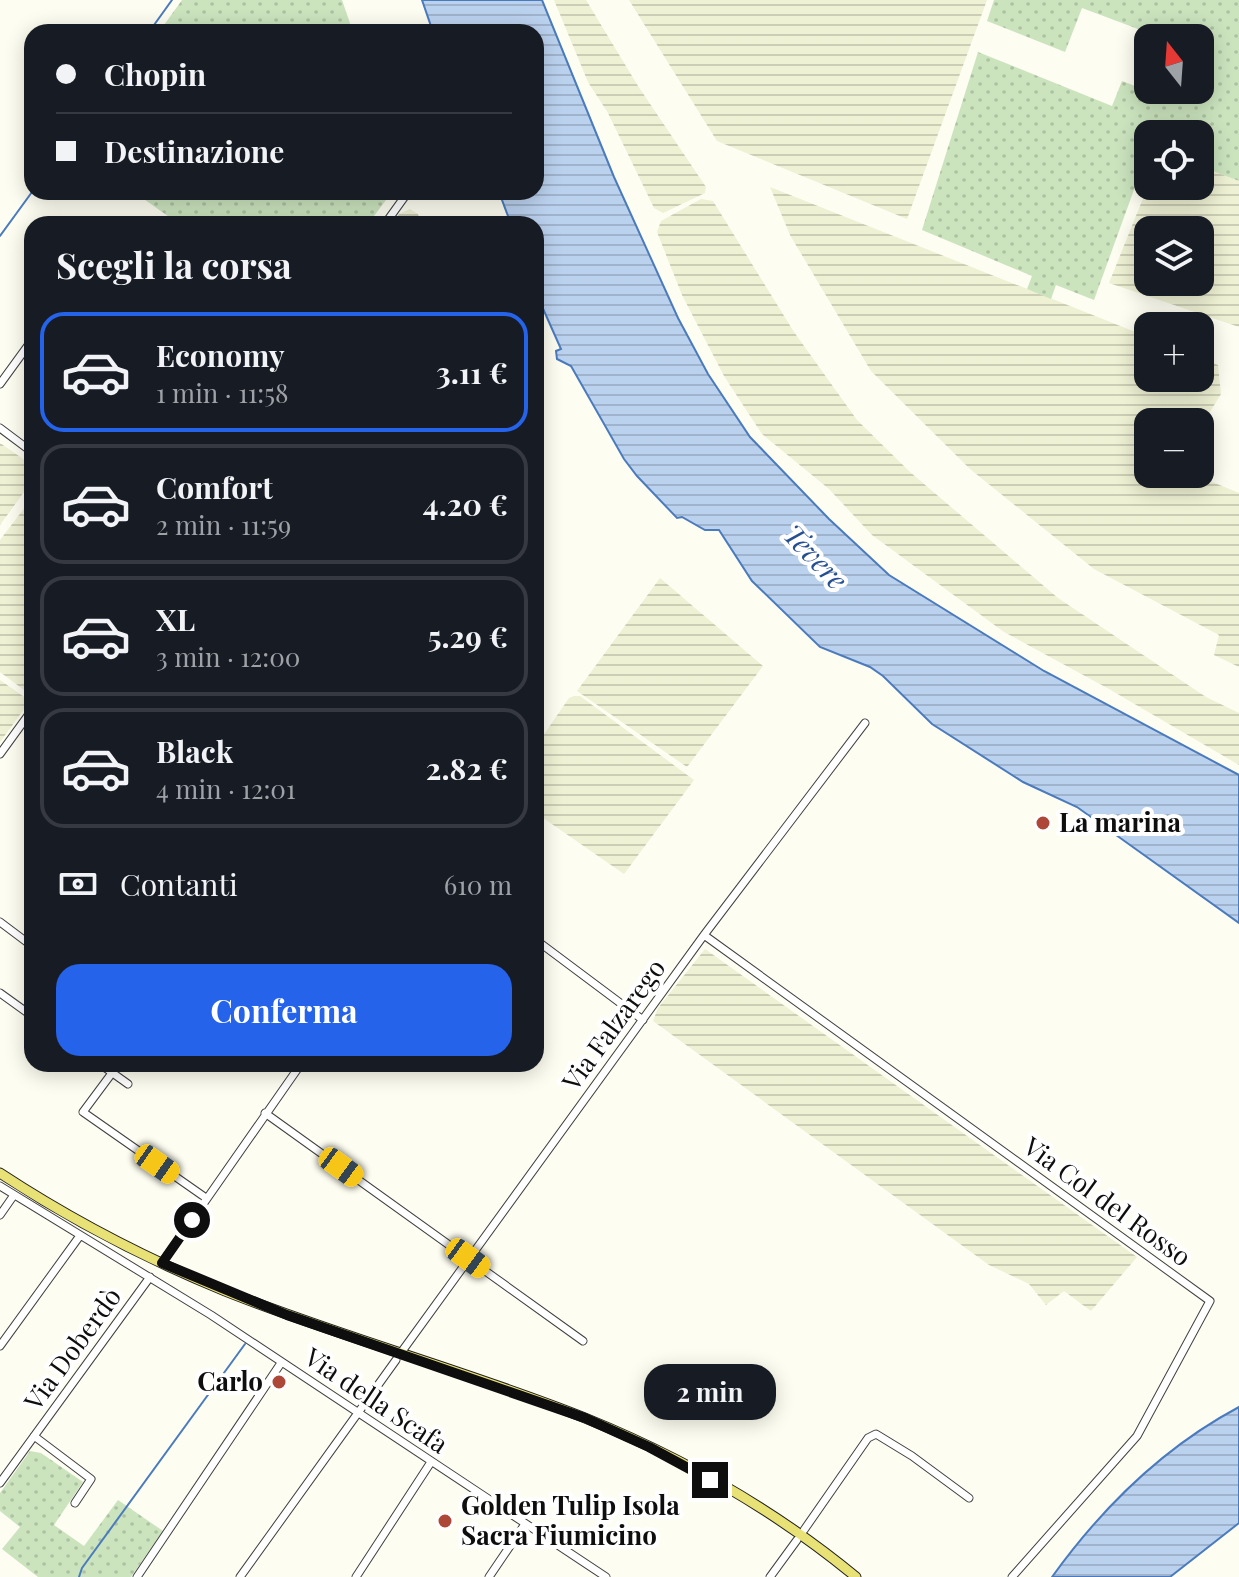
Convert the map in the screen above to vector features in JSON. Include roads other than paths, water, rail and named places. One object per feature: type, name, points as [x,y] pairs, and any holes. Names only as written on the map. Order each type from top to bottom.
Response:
[{"type":"main road","points":[[0,1173],[53,1206],[162,1263],[398,1357],[585,1418],[649,1447],[753,1504],[856,1577]]},
{"type":"street","points":[[0,384],[24,351]]},
{"type":"street","points":[[0,428],[24,446]]},
{"type":"street","points":[[0,754],[24,721]]},
{"type":"street","name":"Via Falzarego","points":[[240,1577],[704,935],[865,723]]},
{"type":"street","points":[[0,922],[24,940]]},
{"type":"street","name":"Via Col del Rosso","points":[[704,935],[1210,1301],[1137,1436],[1012,1577]]},
{"type":"street","points":[[544,946],[643,1020]]},
{"type":"street","points":[[0,993],[24,1010]]},
{"type":"street","points":[[162,1263],[295,1072]]},
{"type":"street","points":[[128,1084],[112,1073],[83,1112],[206,1198]]},
{"type":"street","points":[[265,1113],[583,1341]]},
{"type":"street","name":"Via della Scafa","points":[[0,1186],[79,1237],[150,1277],[606,1577]]},
{"type":"street","points":[[0,1215],[14,1195]]},
{"type":"street","points":[[0,1346],[79,1237]]},
{"type":"street","name":"Via Doberdò","points":[[0,1483],[150,1277]]},
{"type":"street","points":[[137,1577],[281,1363]]},
{"type":"street","points":[[804,1530],[868,1438],[876,1434],[969,1498]]},
{"type":"street","points":[[34,1436],[91,1479],[75,1503]]},
{"type":"street","points":[[356,1577],[431,1462]]},
{"type":"street","points":[[489,1577],[525,1524]]},
{"type":"street","points":[[770,1577],[797,1540]]},
{"type":"water","name":"Tevere","points":[[422,0],[542,0],[614,177],[678,318],[708,374],[750,437],[829,519],[889,575],[1044,671],[1239,775],[1239,923],[1077,807],[1023,782],[932,724],[870,667],[820,647],[752,581],[719,530],[705,530],[682,517],[677,518],[637,476],[624,459],[571,366],[557,359],[556,351],[561,349],[544,311],[544,216],[508,216],[502,200],[544,200],[544,24],[430,24]]},
{"type":"water","points":[[1239,1407],[1239,1523],[1170,1577],[1052,1577],[1091,1527],[1160,1460]]},
{"type":"waterway","points":[[155,24],[172,0]]},
{"type":"waterway","points":[[0,236],[26,200]]},
{"type":"waterway","points":[[79,1577],[82,1568],[245,1344]]},
{"type":"place","name":"La marina","points":[[1043,823]]},
{"type":"place","name":"Carlo","points":[[279,1382]]},
{"type":"place","name":"Golden Tulip Isola Sacra Fiumicino","points":[[445,1521]]}]
